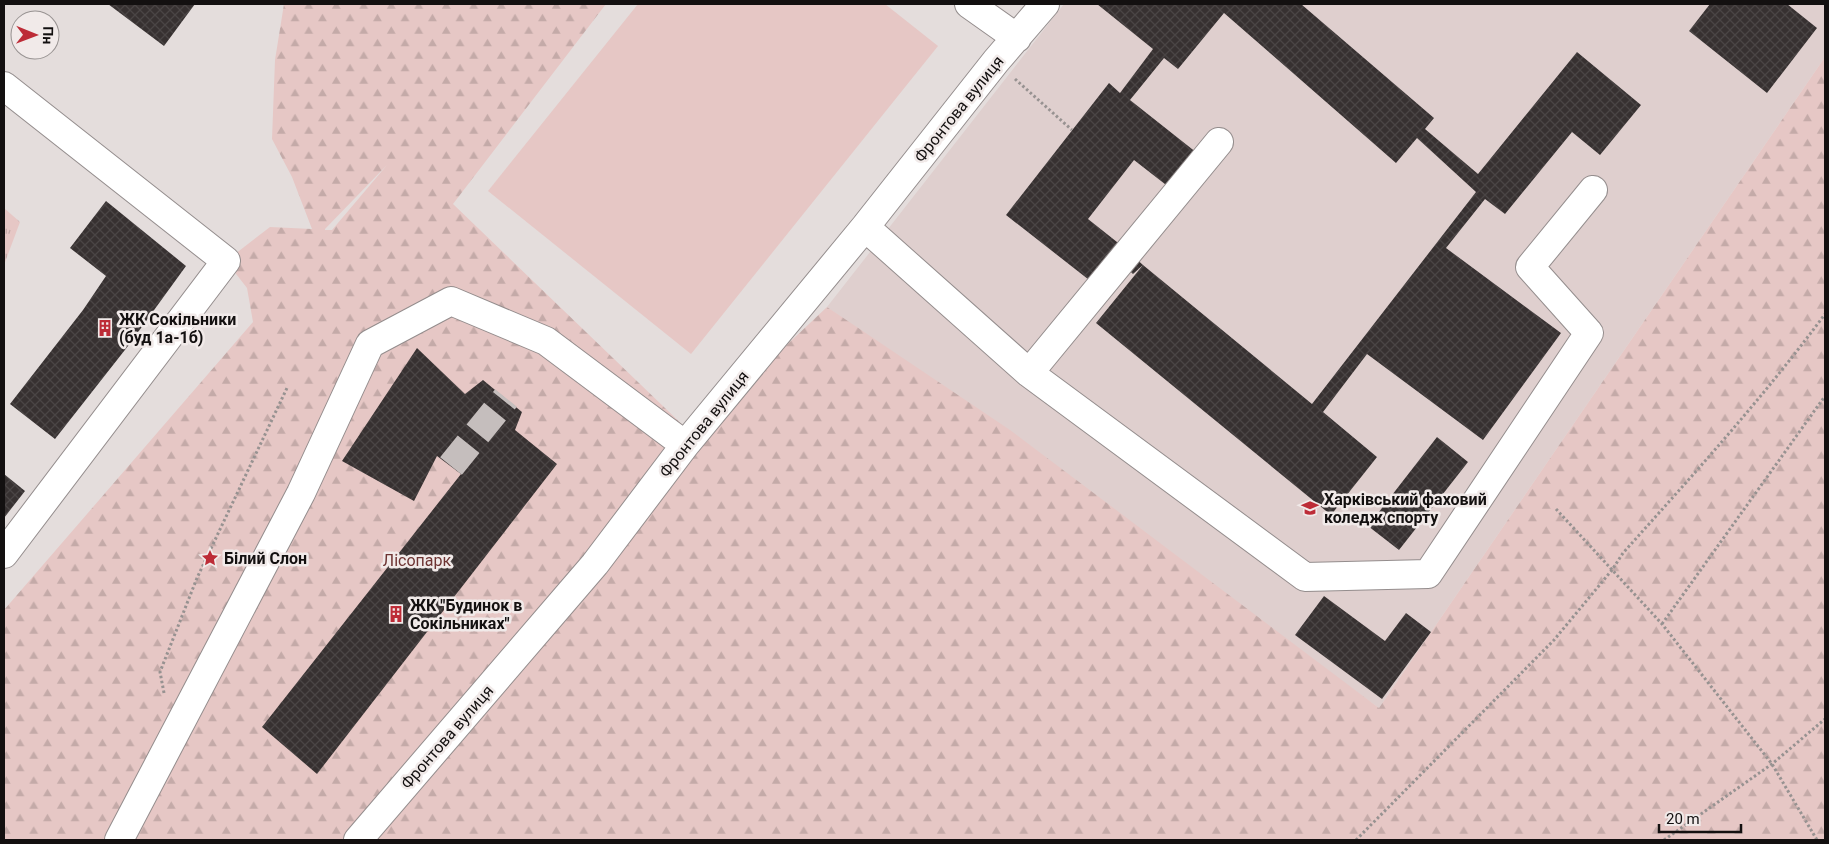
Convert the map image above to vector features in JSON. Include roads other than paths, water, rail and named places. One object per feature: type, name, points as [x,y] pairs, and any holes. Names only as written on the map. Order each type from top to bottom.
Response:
[{"type":"street","points":[[969,4],[1017,38]]},
{"type":"street","name":"Фронтова вулиця","points":[[358,840],[595,564],[685,445],[864,228],[996,61],[1044,4]]},
{"type":"street","points":[[4,86],[226,261],[4,554]]},
{"type":"street","points":[[1029,373],[1219,142]]},
{"type":"street","points":[[864,228],[1029,373],[1305,577],[1428,574],[1589,333],[1530,267],[1593,190]]},
{"type":"street","points":[[119,840],[301,493],[370,344],[451,301],[546,341],[685,445]]},
{"type":"tunnel","points":[[451,466],[506,398]]},
{"type":"place","name":"ЖК Сокільники (буд 1а-1б)","points":[[105,328]]},
{"type":"place","name":"Харківський фаховий коледж спорту","points":[[1310,508]]},
{"type":"place","name":"Білий Слон","points":[[210,558]]},
{"type":"place","name":"ЖК \"Будинок в Сокільниках\"","points":[[396,614]]},
{"type":"park label","name":"Лісопарк","points":[[417,560]]}]
